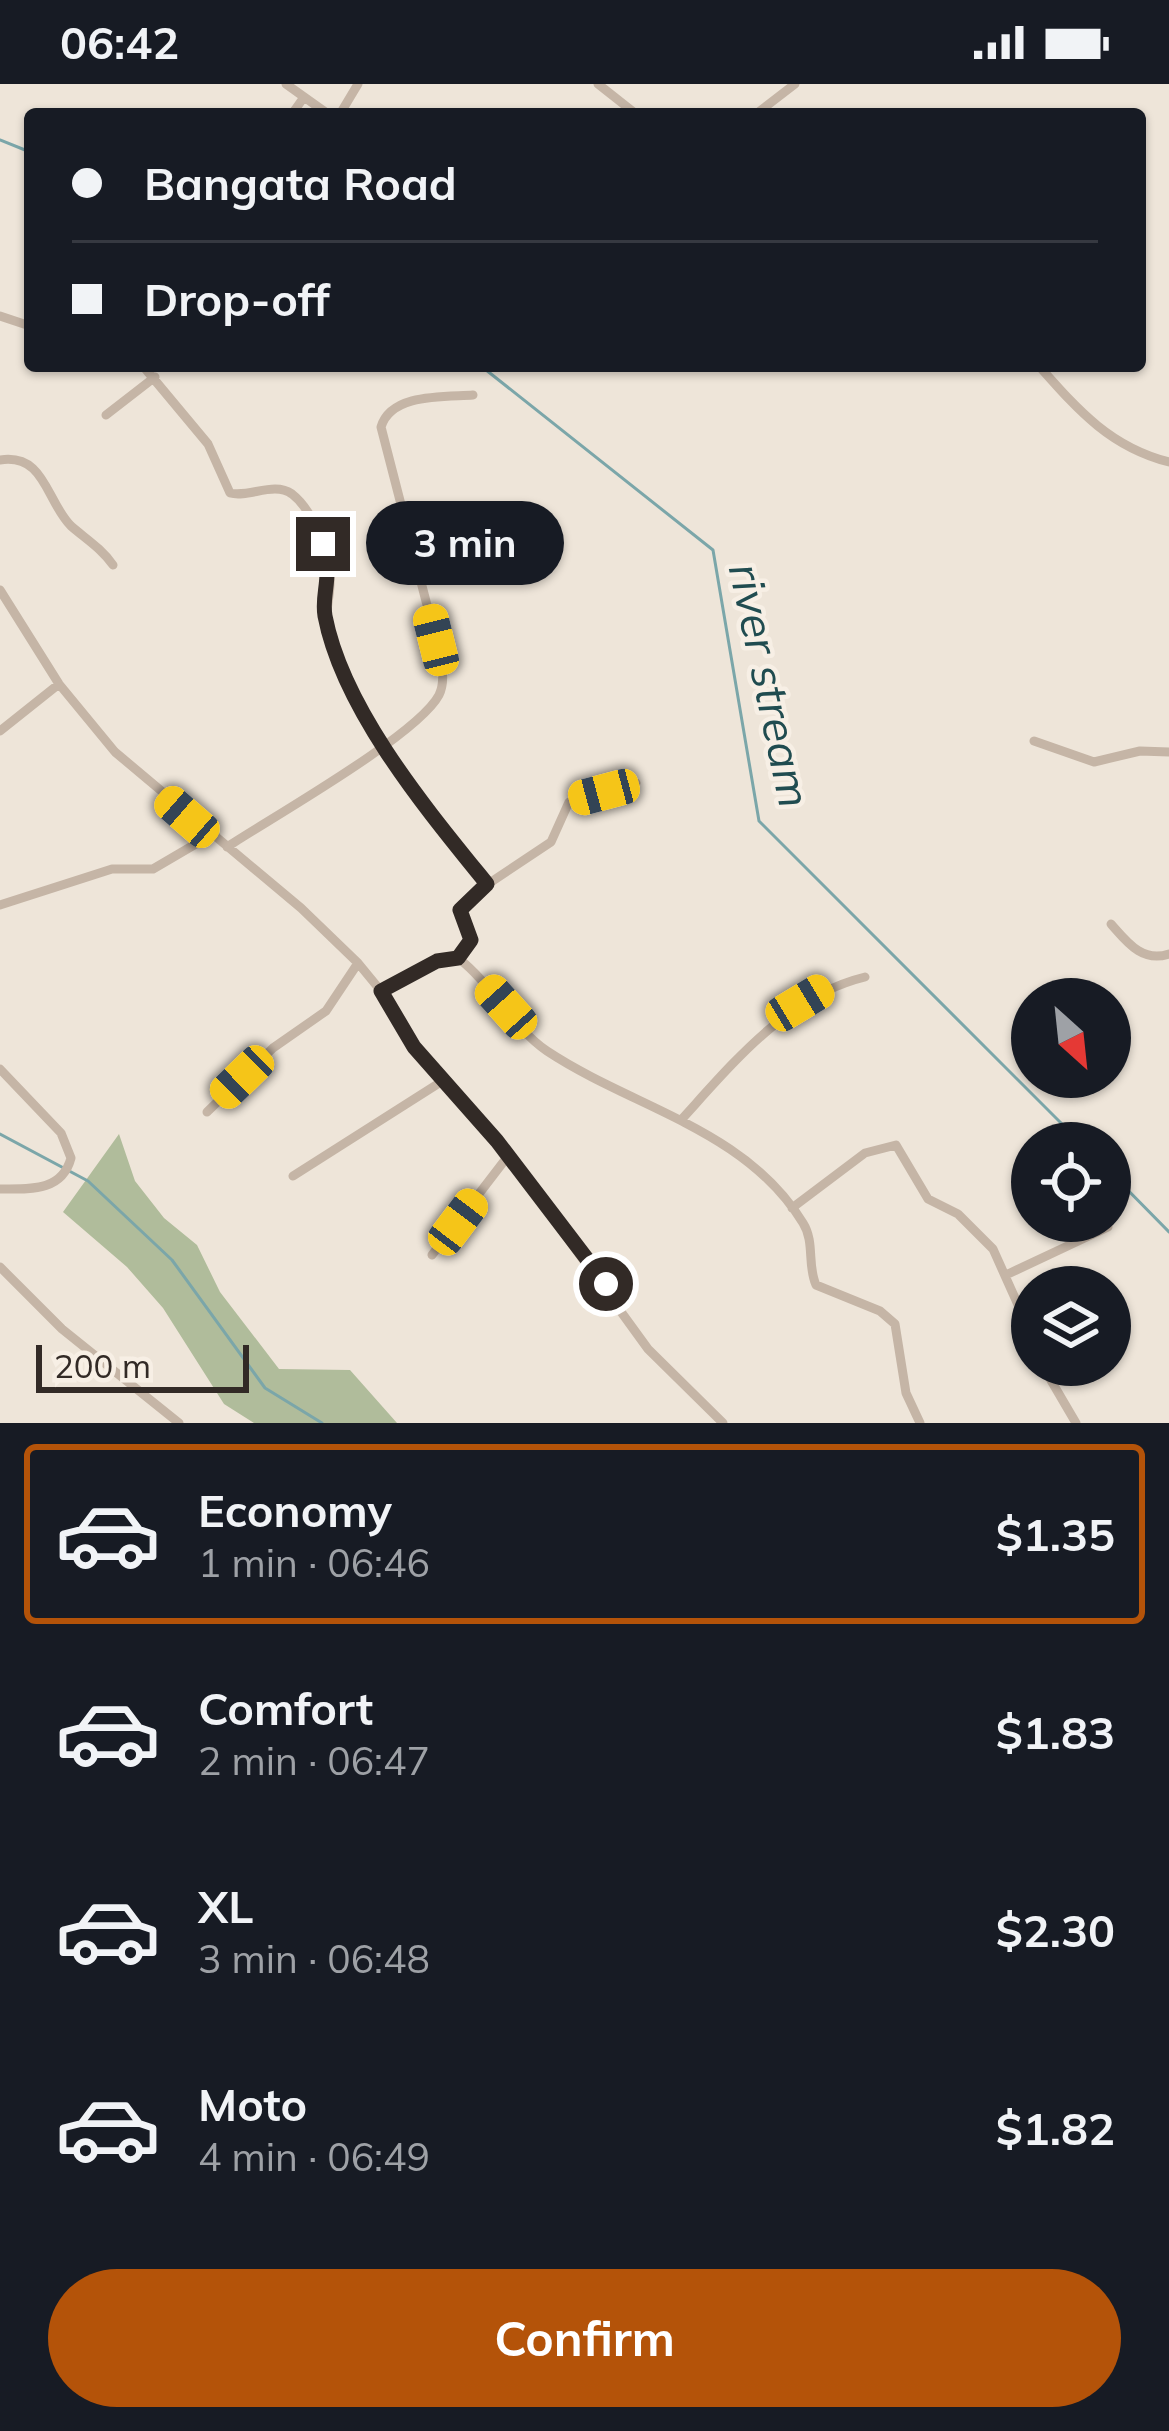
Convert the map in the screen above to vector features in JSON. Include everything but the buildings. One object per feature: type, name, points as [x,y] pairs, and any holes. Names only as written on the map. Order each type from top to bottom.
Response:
[{"type":"street","points":[[286,84],[320,108]]},
{"type":"street","points":[[598,84],[628,108]]},
{"type":"street","points":[[764,108],[795,84]]},
{"type":"street","points":[[296,108],[304,97]]},
{"type":"street","points":[[150,372],[208,444],[230,493],[279,489],[291,493],[307,515],[329,565],[324,614],[331,637],[416,795],[487,884]]},
{"type":"street","points":[[1044,372],[1091,424],[1127,447],[1169,461]]},
{"type":"street","points":[[106,416],[155,377]]},
{"type":"street","points":[[227,848],[384,742],[427,710],[439,695],[442,673],[382,419],[403,404],[473,395]]},
{"type":"street","points":[[0,460],[16,458],[35,469],[62,515],[113,565]]},
{"type":"street","points":[[0,590],[59,684],[115,752],[358,963],[381,991],[414,1047],[508,1156],[658,1360],[724,1423]]},
{"type":"street","points":[[0,731],[59,684]]},
{"type":"street","points":[[1034,741],[1094,762],[1139,751],[1169,752]]},
{"type":"street","points":[[381,991],[437,961],[458,958],[471,940],[460,910],[487,884],[551,842],[569,802],[636,783]]},
{"type":"street","points":[[0,905],[112,868],[152,869],[211,836]]},
{"type":"street","points":[[1111,924],[1131,948],[1154,957],[1169,954]]},
{"type":"street","points":[[458,958],[541,1046],[626,1096],[701,1127],[734,1151],[792,1208],[809,1234],[816,1285],[880,1311],[896,1324],[906,1393],[920,1423]]},
{"type":"street","points":[[207,1112],[273,1048],[326,1011],[358,963]]},
{"type":"street","points":[[681,1120],[800,1003],[824,989],[865,977]]},
{"type":"street","points":[[0,1069],[61,1132],[71,1158],[68,1169],[51,1185],[0,1189]]},
{"type":"street","points":[[293,1176],[444,1080]]},
{"type":"street","points":[[792,1208],[865,1153],[896,1145],[928,1198],[978,1232],[1011,1282]]},
{"type":"street","points":[[432,1255],[508,1156]]},
{"type":"street","points":[[1008,1274],[1076,1242]]},
{"type":"street","points":[[0,1267],[62,1329],[179,1423]]},
{"type":"street","points":[[1054,1386],[1076,1423]]},
{"type":"green space","points":[[119,1134],[135,1181],[164,1218],[197,1245],[220,1292],[279,1369],[350,1370],[397,1423],[254,1423],[224,1404],[163,1308],[127,1267],[63,1212]]},
{"type":"waterway","name":"river stream","points":[[0,140],[24,150]]},
{"type":"waterway","name":"river stream","points":[[489,372],[713,550],[759,821],[1060,1122]]},
{"type":"waterway","points":[[0,1134],[88,1181],[172,1260],[265,1388],[322,1423]]},
{"type":"waterway","name":"river stream","points":[[1131,1193],[1169,1232]]},
{"type":"route","points":[[323,544],[330,578],[324,614],[353,688],[416,795],[487,884],[460,910],[471,940],[458,958],[437,961],[381,991],[414,1047],[497,1141],[606,1284]]}]
